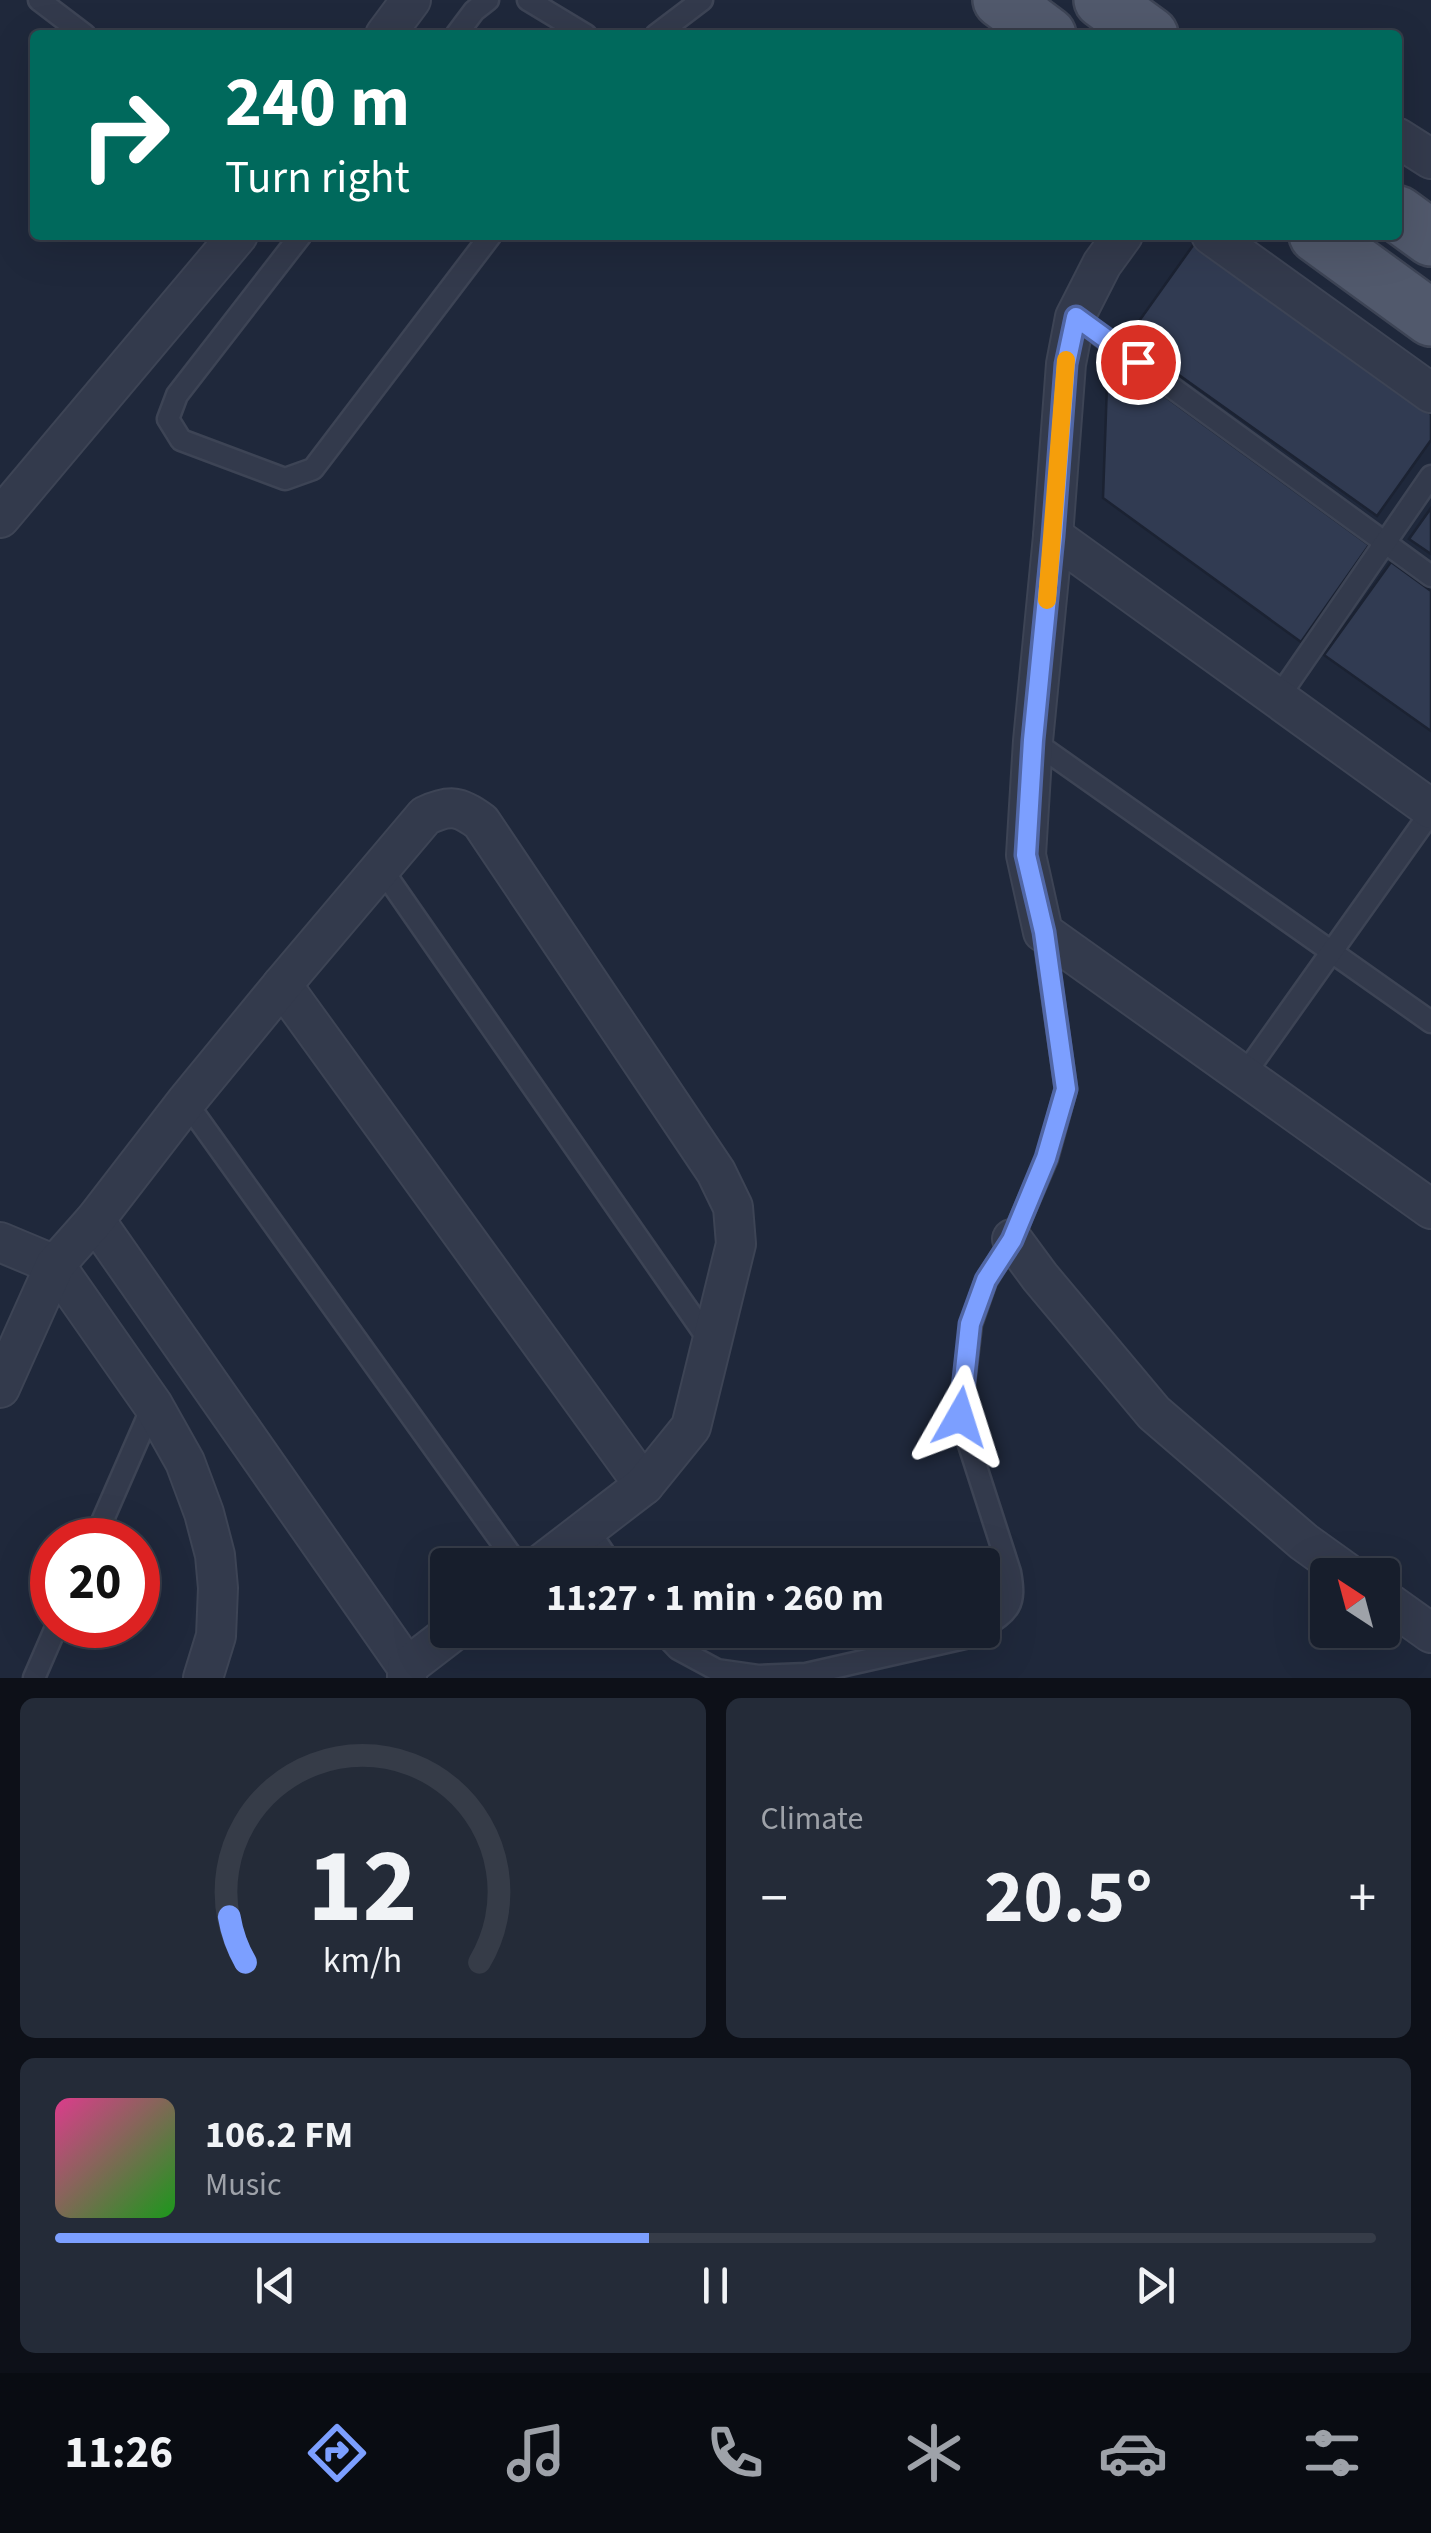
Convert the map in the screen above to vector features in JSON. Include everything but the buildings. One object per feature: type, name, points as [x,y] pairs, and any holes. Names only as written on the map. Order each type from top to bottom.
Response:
[{"type":"main road","points":[[1001,0],[1041,30]]},
{"type":"main road","points":[[1102,0],[1143,30]]},
{"type":"main road","points":[[1402,217],[1431,238]]},
{"type":"main road","points":[[1324,240],[1431,318]]},
{"type":"street","points":[[389,30],[410,0]]},
{"type":"street","points":[[1402,141],[1431,159]]},
{"type":"street","points":[[0,518],[234,240]]},
{"type":"street","points":[[1119,240],[1102,264],[1076,317],[1066,364],[1026,855],[1044,932],[1431,1209]]},
{"type":"street","points":[[1219,240],[1431,394]]},
{"type":"street","points":[[1053,536],[1431,811]]},
{"type":"street","points":[[0,1388],[55,1266],[186,1102],[425,816],[442,808],[464,809],[481,822],[716,1172],[733,1207],[736,1244],[691,1427],[644,1484],[562,1548]]},
{"type":"street","points":[[282,985],[644,1484]]},
{"type":"street","points":[[94,1220],[407,1672],[434,1648]]},
{"type":"street","points":[[1012,1240],[1154,1413],[1326,1558]]},
{"type":"street","points":[[0,1242],[55,1266],[154,1406],[185,1462],[204,1513],[215,1555],[218,1588],[216,1636],[203,1678]]},
{"type":"street","points":[[1400,1611],[1431,1633]]},
{"type":"lane","points":[[40,0],[79,30]]},
{"type":"lane","points":[[460,30],[474,10],[488,0]]},
{"type":"lane","points":[[528,0],[578,30]]},
{"type":"lane","points":[[663,30],[702,0]]},
{"type":"lane","points":[[297,240],[177,395],[168,419],[181,440],[285,480],[313,469],[487,240]]},
{"type":"lane","points":[[1076,317],[1431,576]]},
{"type":"lane","points":[[1278,698],[1431,476]]},
{"type":"lane","points":[[1033,740],[1431,1022]]},
{"type":"lane","points":[[1244,1075],[1431,811]]},
{"type":"lane","points":[[381,868],[713,1346]]},
{"type":"lane","points":[[1000,1617],[1006,1613],[1014,1594],[1010,1572],[960,1417],[970,1324],[986,1280],[1012,1240],[1046,1158],[1066,1089],[1044,932]]},
{"type":"lane","points":[[186,1102],[506,1548]]},
{"type":"lane","points":[[104,1518],[154,1406]]},
{"type":"lane","points":[[587,1528],[601,1548]]},
{"type":"lane","points":[[34,1678],[47,1648]]},
{"type":"lane","points":[[677,1648],[717,1670],[758,1676],[806,1674],[921,1648]]},
{"type":"slow traffic","points":[[1047,600],[1066,360]]},
{"type":"route","points":[[960,1417],[970,1324],[986,1280],[1012,1240],[1046,1158],[1066,1089],[1044,932],[1026,855],[1066,364],[1076,317],[1138,362]]}]
